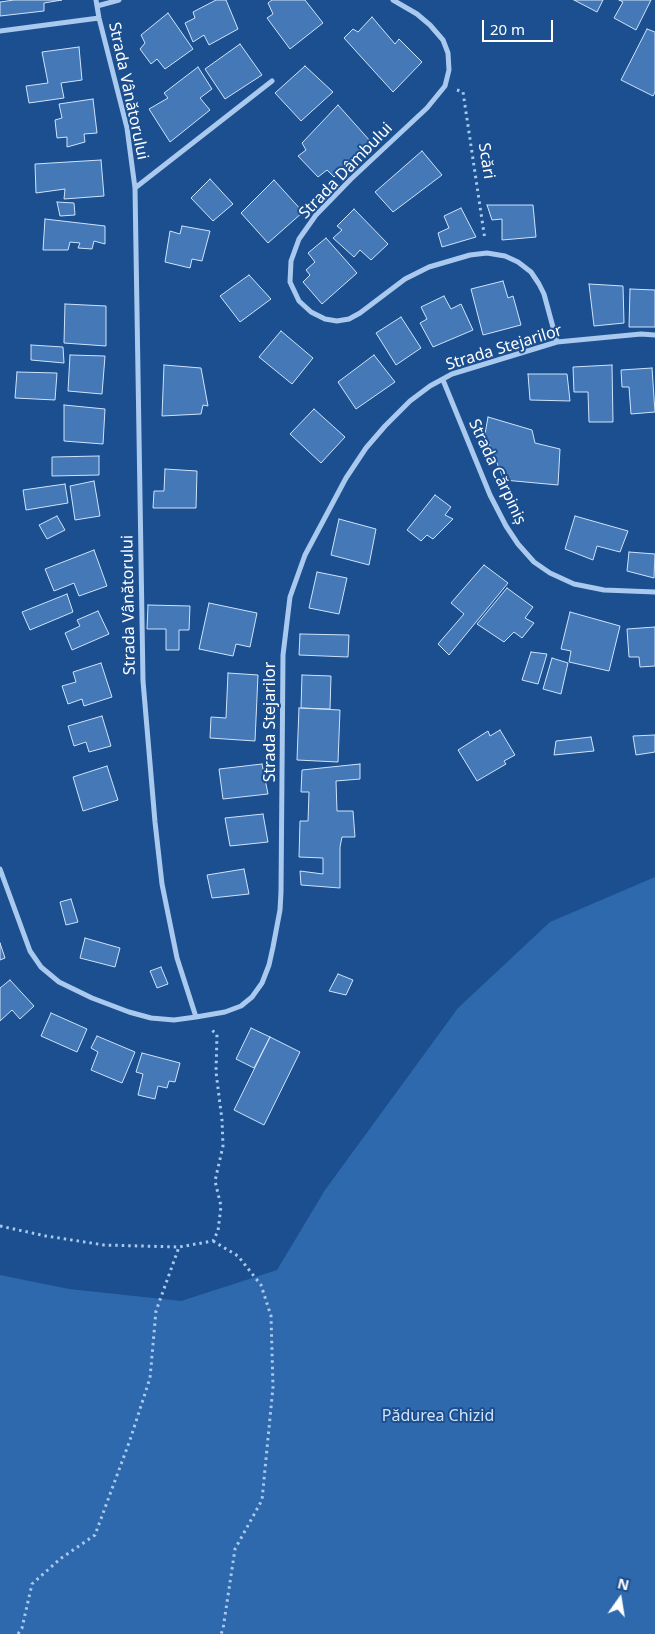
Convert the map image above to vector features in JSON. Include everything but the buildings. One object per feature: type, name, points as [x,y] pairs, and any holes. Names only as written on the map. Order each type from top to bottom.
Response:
[{"type":"street","points":[[97,3],[119,0]]},
{"type":"street","points":[[393,0],[417,14],[443,40],[448,52],[449,70],[445,86]]},
{"type":"street","name":"Strada Vânătorului","points":[[97,3],[99,18],[127,128],[135,188],[143,681],[154,813],[162,884],[176,958],[196,1017]]},
{"type":"street","points":[[0,32],[99,18]]},
{"type":"street","name":"Strada Vânătorului","points":[[135,188],[272,81]]},
{"type":"street","name":"Strada Dâmbului","points":[[445,86],[427,108],[351,179],[316,215],[299,239],[291,261],[290,282],[299,301],[311,312],[325,319],[337,321],[349,319],[360,313],[405,279],[429,267],[470,255],[505,256],[518,262],[531,272],[544,294],[557,342]]},
{"type":"street","name":"Strada Stejarilor","points":[[0,869],[30,951],[41,967],[59,982],[92,998],[151,1018],[174,1020],[225,1012],[241,1006],[252,997],[262,983],[269,965],[282,892],[282,654],[287,613],[305,555],[346,478],[366,448],[385,426],[430,386],[478,366],[557,342],[641,334],[655,335]]},
{"type":"street","name":"Strada Cărpiniș","points":[[443,380],[490,495],[506,526],[518,544],[534,562],[550,573],[574,584],[604,590],[655,592]]},
{"type":"path","name":"Scări","points":[[445,86],[463,92],[487,254]]},
{"type":"path","points":[[196,1017],[217,1034],[216,1072],[223,1146],[215,1181],[221,1206],[218,1230],[213,1240]]},
{"type":"path","points":[[0,1226],[46,1236],[104,1245],[179,1247],[213,1240],[238,1256],[261,1285],[271,1316],[273,1387],[262,1500],[235,1549],[221,1634]]},
{"type":"path","points":[[18,1634],[22,1628],[32,1584],[60,1559],[95,1535],[130,1440],[150,1378],[156,1311],[179,1247]]},
{"type":"green space","name":"Pădurea Chizid","points":[[655,877],[655,1634],[0,1634],[0,1275],[69,1289],[181,1301],[277,1270],[325,1190],[458,1008],[550,922]]}]
